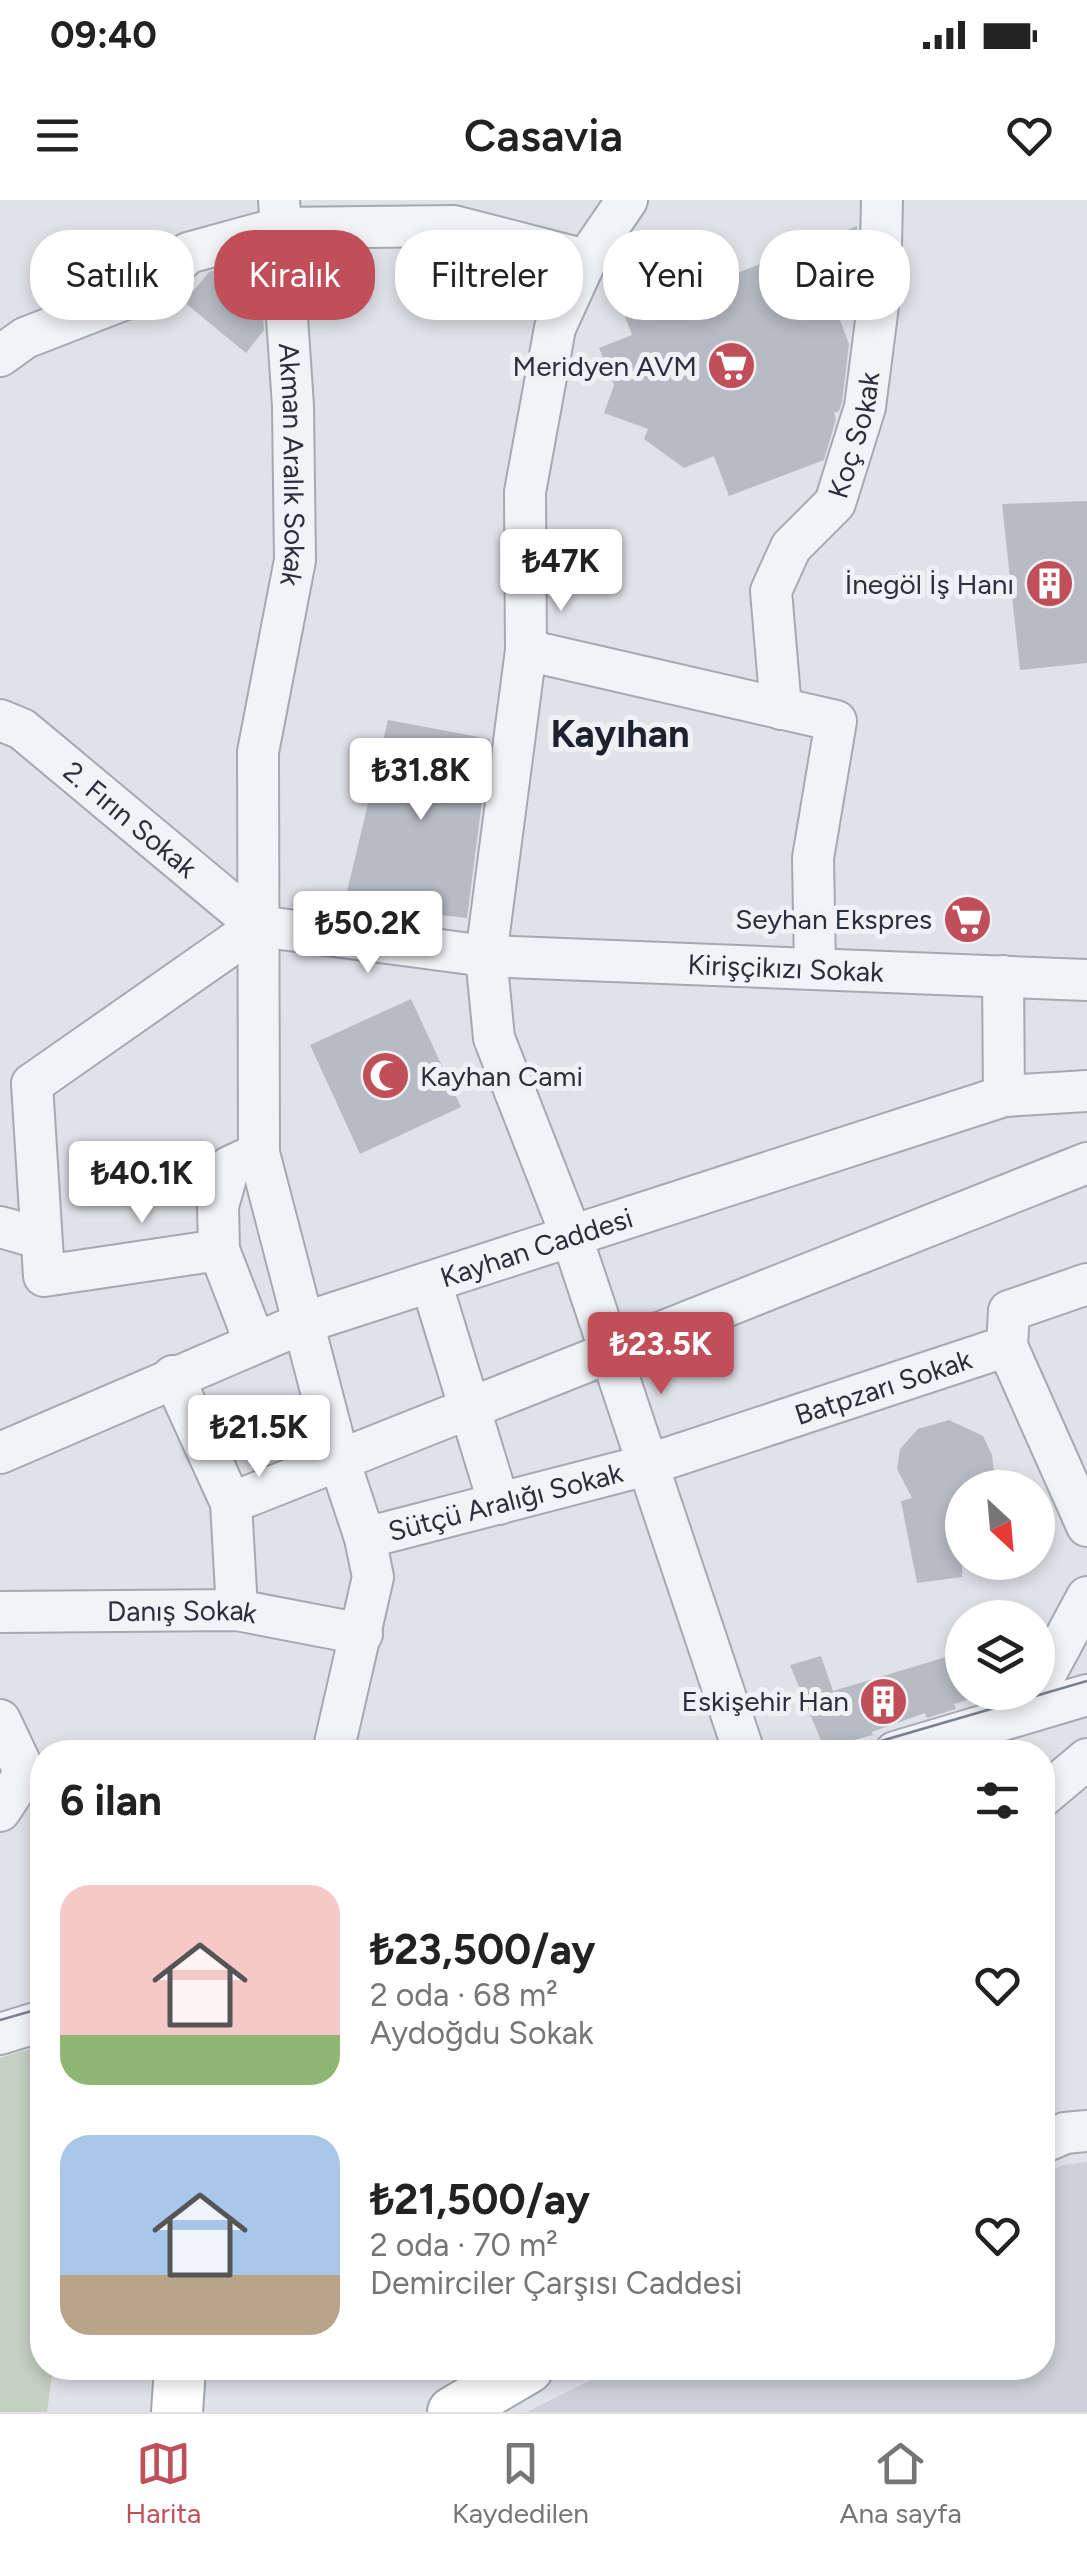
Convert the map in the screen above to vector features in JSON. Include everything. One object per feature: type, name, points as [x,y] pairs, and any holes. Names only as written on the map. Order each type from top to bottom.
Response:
[{"type":"main road","points":[[177,2412],[179,2380]]},
{"type":"main road","points":[[453,2412],[508,2380]]},
{"type":"street","points":[[627,200],[586,260],[554,328],[525,492],[526,650],[486,956],[494,1038],[570,1236],[740,1740]]},
{"type":"street","name":"Koç Sokak","points":[[781,709],[771,591],[791,547],[835,503],[864,407],[880,290],[882,200]]},
{"type":"street","points":[[0,356],[26,338],[151,289],[188,253],[279,214],[454,226],[586,260]]},
{"type":"street","name":"Akman Aralık Sokak","points":[[279,214],[293,406],[295,560],[258,752],[259,1153],[338,1460],[365,1538],[373,1577],[336,1740]]},
{"type":"street","points":[[526,650],[836,721],[813,858],[814,968]]},
{"type":"street","name":"2. Fırın Sokak","points":[[0,720],[22,730],[258,926]]},
{"type":"street","points":[[218,1250],[44,1276],[16,1081],[258,926]]},
{"type":"street","name":"Kirişçikızı Sokak","points":[[258,926],[486,956],[1087,980]]},
{"type":"street","points":[[1003,976],[1004,1096]]},
{"type":"street","name":"Kayhan Caddesi","points":[[0,1453],[303,1323],[1004,1096],[1087,1091]]},
{"type":"street","points":[[254,1342],[218,1250],[218,1206],[229,1167],[259,1153]]},
{"type":"street","points":[[231,1503],[1087,1162]]},
{"type":"street","points":[[0,1227],[39,1238]]},
{"type":"street","points":[[430,1282],[498,1504]]},
{"type":"street","points":[[1087,1284],[1009,1312],[1007,1346],[1087,1526]]},
{"type":"street","name":"Batpzarı Sokak","points":[[647,1465],[1007,1346]]},
{"type":"street","points":[[173,1376],[231,1503],[236,1610]]},
{"type":"street","name":"Sütçü Aralığı Sokak","points":[[365,1538],[647,1465]]},
{"type":"street","points":[[1055,1655],[1087,1597]]},
{"type":"street","name":"Danış Sokak","points":[[0,1612],[236,1610],[362,1634]]},
{"type":"street","points":[[1055,1696],[1087,1694]]},
{"type":"street","points":[[925,1740],[1001,1710]]},
{"type":"street","points":[[0,1720],[25,1773],[0,1812]]},
{"type":"street","points":[[1055,1786],[1087,1759]]},
{"type":"street","points":[[0,2034],[30,2025]]},
{"type":"shaded area","points":[[1087,2162],[1087,2412],[527,2412],[591,2380],[1055,2380],[1055,2169]]},
{"type":"green space","points":[[30,2049],[30,2380],[51,2380],[47,2412],[0,2412],[0,2058]]},
{"type":"building","name":"Meridyen AVM","points":[[759,264],[759,320],[840,320],[849,344],[842,402],[834,413],[836,419],[824,460],[729,496],[714,456],[684,468],[644,439],[648,429],[604,413],[614,385],[599,348],[632,335],[626,320],[739,320],[739,272]]},
{"type":"building","points":[[214,271],[214,320],[263,320],[264,330],[246,353],[194,310],[194,290]]},
{"type":"building","name":"İnegöl İş Hanı","points":[[1087,501],[1087,663],[1020,670],[1002,504]]},
{"type":"building","points":[[388,720],[490,739],[467,918],[344,904]]},
{"type":"building","name":"Kayhan Cami","points":[[411,999],[461,1107],[360,1154],[310,1045]]},
{"type":"building","points":[[949,1420],[983,1436],[994,1470],[945,1470],[945,1579],[917,1583],[901,1501],[912,1498],[897,1469],[900,1449],[918,1429]]},
{"type":"building","name":"Eskişehir Han","points":[[821,1656],[833,1691],[945,1657],[945,1710],[953,1710],[927,1718],[925,1713],[854,1740],[821,1740],[790,1665]]},
{"type":"tram line","points":[[884,1740],[1087,1681]]},
{"type":"tram line","points":[[0,2020],[30,2011]]},
{"type":"place","name":"Meridyen AVM","points":[[732,366]]},
{"type":"place","name":"İnegöl İş Hanı","points":[[1049,584]]},
{"type":"place","name":"Seyhan Ekspres","points":[[967,919]]},
{"type":"place","name":"Kayhan Cami","points":[[385,1076]]},
{"type":"place","name":"Eskişehir Han","points":[[884,1701]]},
{"type":"district","name":"Kayıhan","points":[[620,734]]}]
